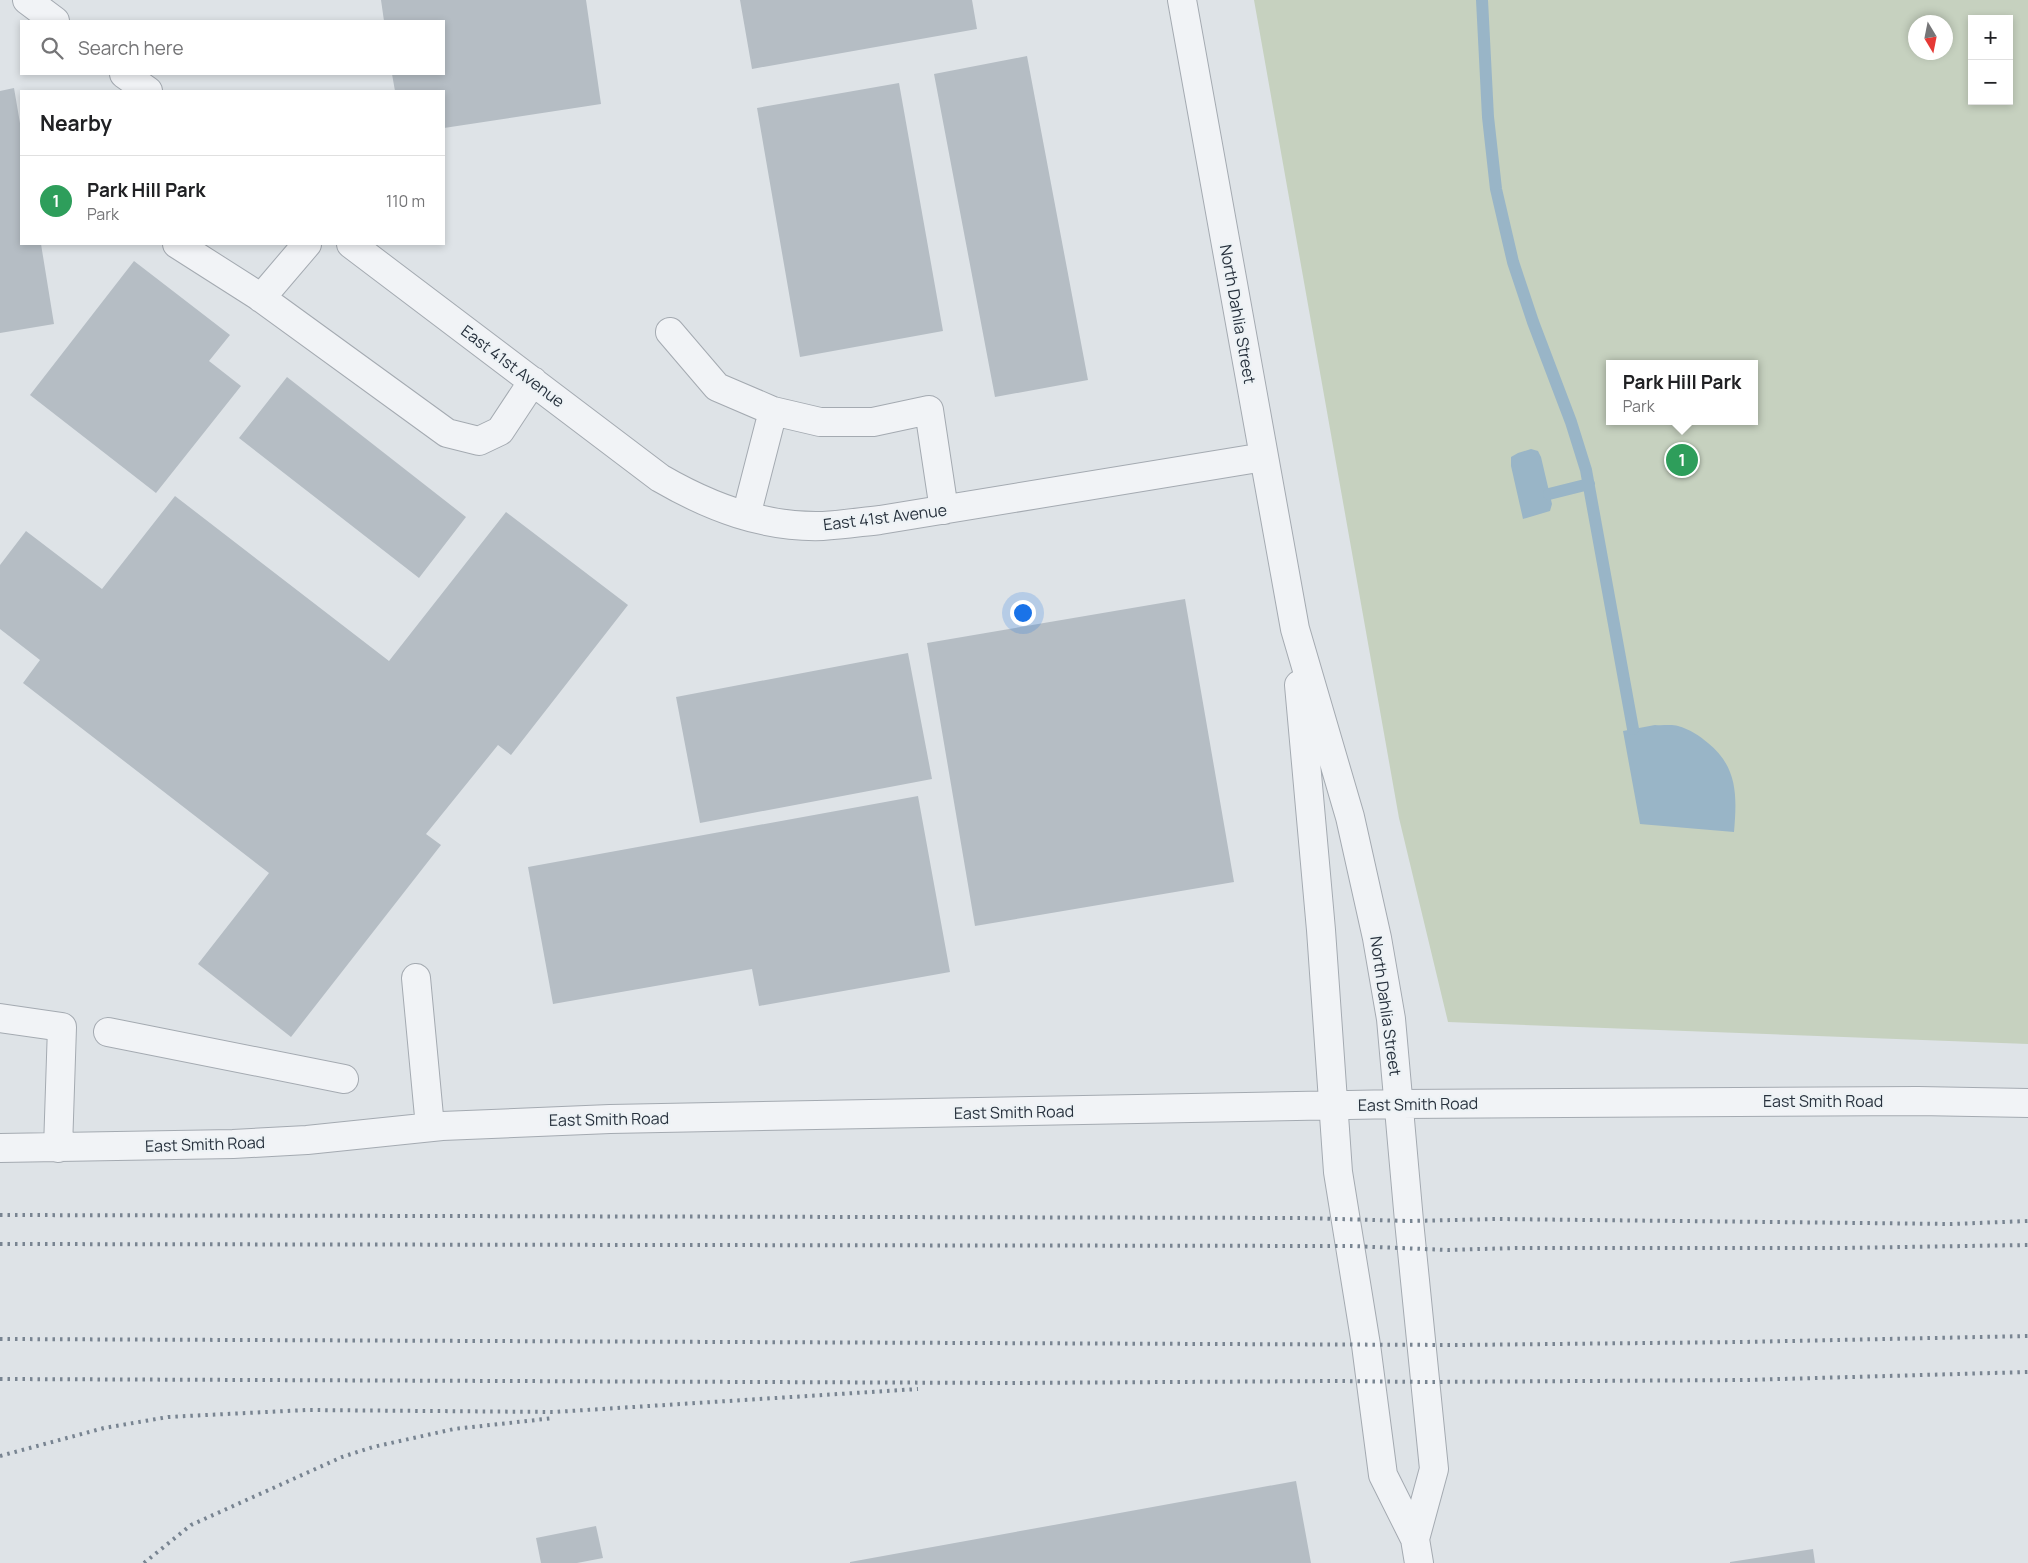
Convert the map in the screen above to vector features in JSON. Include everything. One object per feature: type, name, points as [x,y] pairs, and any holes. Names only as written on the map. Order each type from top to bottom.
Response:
[{"type":"street","points":[[27,0],[54,20]]},
{"type":"street","name":"North Dahlia Street","points":[[1182,0],[1295,629],[1327,1011],[1338,1172],[1366,1345],[1383,1475],[1417,1551]]},
{"type":"street","points":[[179,245],[261,298],[447,433],[479,441],[500,431],[533,381]]},
{"type":"street","points":[[261,298],[306,245]]},
{"type":"street","name":"East 41st Avenue","points":[[352,245],[660,478],[694,497],[735,514],[776,524],[822,526],[944,510],[1264,457]]},
{"type":"street","points":[[670,332],[717,387],[773,411],[820,422],[873,422],[929,410],[944,510]]},
{"type":"street","points":[[746,516],[773,411]]},
{"type":"street","name":"North Dahlia Street","points":[[1295,629],[1352,826],[1388,996],[1434,1469],[1417,1551]]},
{"type":"street","points":[[416,978],[430,1127]]},
{"type":"street","points":[[0,1018],[62,1027],[58,1148]]},
{"type":"street","points":[[108,1032],[344,1079]]},
{"type":"street","name":"East Smith Road","points":[[0,1148],[270,1142],[430,1127],[610,1119],[1400,1104],[1908,1101],[2028,1103]]},
{"type":"green space","points":[[1254,0],[2028,0],[2028,1044],[1448,1022],[1399,818]]},
{"type":"water","points":[[1531,449],[1538,451],[1541,457],[1552,504],[1550,511],[1523,519],[1511,466],[1511,457]]},
{"type":"water","points":[[1655,725],[1682,727],[1698,735],[1718,752],[1730,772],[1733,783],[1735,795],[1734,832],[1640,824],[1623,731]]},
{"type":"building","points":[[381,0],[586,0],[601,104],[445,128],[445,90],[395,90],[392,75],[445,75],[445,20],[384,20]]},
{"type":"building","points":[[740,0],[972,0],[977,29],[752,69]]},
{"type":"building","points":[[1027,56],[1088,380],[995,397],[934,74]]},
{"type":"building","points":[[899,83],[943,331],[800,357],[757,108]]},
{"type":"building","points":[[14,88],[20,123],[20,245],[41,245],[54,324],[0,333],[0,91]]},
{"type":"building","points":[[134,261],[230,335],[209,361],[241,386],[156,493],[30,395]]},
{"type":"building","points":[[287,377],[466,517],[419,578],[239,438]]},
{"type":"building","points":[[175,496],[389,661],[506,512],[628,605],[511,755],[498,745],[426,834],[441,845],[291,1037],[198,964],[269,873],[23,683],[40,660],[0,629],[0,565],[26,531],[102,589]]},
{"type":"building","points":[[1185,599],[1234,882],[975,926],[927,643]]},
{"type":"building","points":[[908,653],[932,779],[700,823],[676,697]]},
{"type":"building","points":[[918,796],[950,972],[759,1006],[752,969],[553,1004],[528,867]]},
{"type":"building","points":[[1296,1481],[1311,1563],[850,1563],[850,1562]]},
{"type":"building","points":[[596,1526],[603,1558],[577,1563],[541,1563],[536,1538]]},
{"type":"building","points":[[1813,1549],[1815,1563],[1730,1563],[1730,1562]]},
{"type":"waterway","points":[[1482,0],[1488,117],[1496,189],[1513,262],[1533,322],[1571,422],[1586,470],[1633,729]]},
{"type":"waterway","points":[[1549,494],[1589,484]]},
{"type":"railway","points":[[0,1215],[1303,1218],[1409,1221],[1497,1219],[1952,1224],[2028,1221]]},
{"type":"railway","points":[[0,1244],[1351,1246],[1448,1250],[2028,1245]]},
{"type":"railway","points":[[0,1339],[1457,1345],[2028,1336]]},
{"type":"railway","points":[[0,1379],[1010,1383],[1425,1382],[1746,1380],[2028,1372]]},
{"type":"railway","points":[[0,1456],[104,1428],[168,1417],[306,1410],[554,1412],[918,1389]]},
{"type":"railway","points":[[144,1563],[191,1525],[342,1457],[373,1447],[454,1429],[554,1418]]},
{"type":"place","name":"Park Hill Park","points":[[1682,460]]}]
